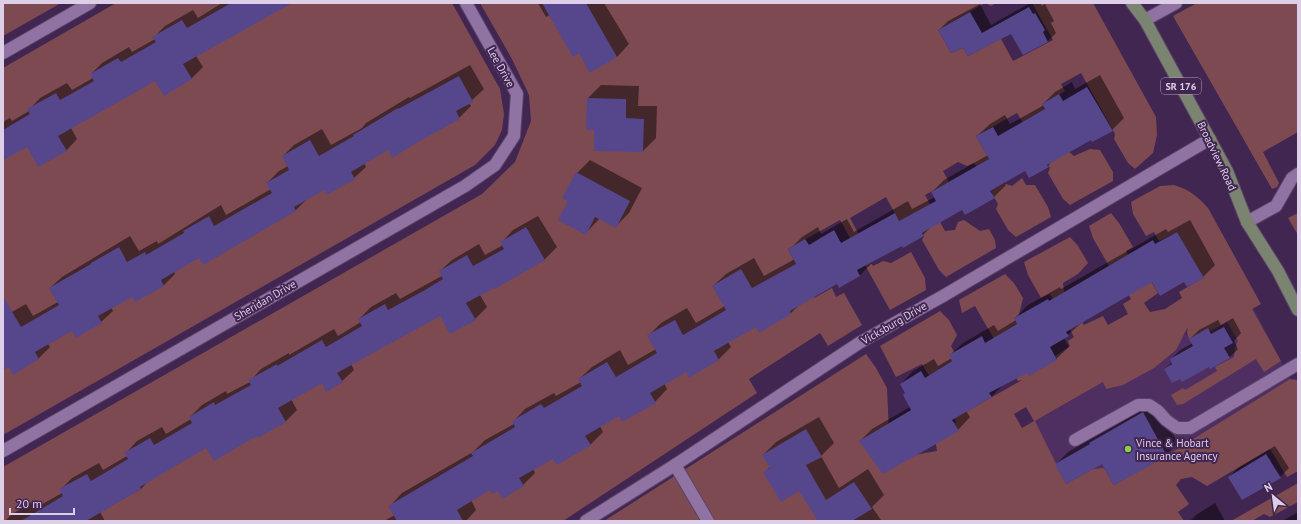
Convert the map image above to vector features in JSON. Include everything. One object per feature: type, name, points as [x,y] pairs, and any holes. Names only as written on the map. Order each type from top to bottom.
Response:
[{"type":"main road","name":"Broadview Road","points":[[1132,3],[1145,20],[1210,139],[1226,171],[1247,222],[1278,271],[1297,308]]},
{"type":"street","points":[[3,53],[90,3]]},
{"type":"street","name":"Lee Drive","points":[[466,3],[517,94],[514,136]]},
{"type":"street","points":[[1145,20],[1176,3]]},
{"type":"street","name":"Sheridan Drive","points":[[3,451],[465,186],[494,165],[514,136]]},
{"type":"street","name":"Vicksburg Drive","points":[[586,521],[675,465],[859,343],[1210,139]]},
{"type":"street","points":[[1247,222],[1276,206],[1292,178],[1298,174]]},
{"type":"street","points":[[1075,440],[1138,404],[1148,405],[1158,411],[1176,428],[1190,428],[1298,364]]},
{"type":"street","points":[[675,465],[708,521]]},
{"type":"shaded area","points":[[3,3],[61,3],[3,36]]},
{"type":"shaded area","points":[[116,3],[452,3],[500,89],[504,114],[502,130],[495,145],[475,165],[3,435],[3,68]]},
{"type":"shaded area","points":[[480,3],[985,3],[938,30],[951,53],[963,48],[968,56],[989,45],[1000,37],[1013,61],[1053,40],[1032,3],[1093,3],[1156,117],[1157,135],[1153,153],[1135,169],[1128,163],[1114,139],[1115,134],[1081,73],[1061,84],[1065,91],[1042,104],[1069,152],[1074,156],[1090,149],[1100,150],[1113,172],[1113,181],[1070,205],[1063,199],[1048,173],[1050,168],[1017,113],[976,136],[1003,183],[1012,186],[1022,178],[1026,185],[1035,185],[1048,207],[1051,217],[1016,237],[1008,230],[996,209],[998,204],[974,163],[967,166],[958,162],[943,171],[949,182],[925,195],[945,231],[955,230],[958,222],[964,220],[980,231],[989,229],[995,240],[996,248],[946,277],[939,270],[922,240],[924,236],[912,214],[899,221],[886,197],[850,218],[858,233],[856,236],[873,266],[883,261],[891,263],[911,252],[925,278],[926,290],[890,310],[840,220],[788,249],[814,298],[832,288],[836,297],[844,293],[862,325],[828,346],[820,333],[749,379],[757,393],[563,521],[3,521],[3,467],[482,194],[515,162],[531,121],[529,95],[512,59]]},
{"type":"shaded area","points":[[985,3],[996,3],[991,6]]},
{"type":"shaded area","points":[[1197,3],[1298,3],[1298,132],[1263,152],[1279,183],[1277,187],[1272,189],[1173,16]]},
{"type":"shaded area","points":[[1174,185],[1185,189],[1197,197],[1208,208],[1261,304],[1252,309],[1281,361],[1264,372],[1256,359],[1183,404],[1177,405],[1171,395],[1183,388],[1185,390],[1217,371],[1215,367],[1234,357],[1235,347],[1238,341],[1227,322],[1210,331],[1208,329],[1189,339],[1187,332],[1188,327],[1176,350],[1154,368],[1123,385],[1106,389],[1103,382],[1035,421],[1066,484],[1093,469],[1104,468],[1114,485],[1169,454],[1290,379],[1298,380],[1298,471],[1287,477],[1270,449],[1207,486],[1192,477],[1181,479],[1176,485],[1189,504],[1178,512],[1184,521],[604,521],[866,354],[887,388],[889,433],[914,455],[937,451],[934,432],[946,420],[957,423],[922,364],[896,377],[880,346],[940,311],[949,320],[957,335],[951,346],[954,352],[952,361],[939,369],[964,413],[1022,380],[1018,381],[975,306],[962,313],[959,300],[1005,274],[1014,283],[1023,298],[1019,315],[1014,318],[1017,324],[1004,332],[1057,360],[1055,356],[1070,346],[1068,341],[1074,337],[1050,294],[1041,298],[1028,275],[1024,262],[1070,237],[1078,246],[1088,263],[1078,274],[1063,283],[1064,291],[1084,325],[1103,316],[1108,325],[1128,314],[1123,304],[1131,299],[1111,265],[1109,266],[1093,238],[1089,226],[1111,213],[1119,223],[1133,247],[1126,251],[1131,260],[1145,271],[1158,293],[1144,303],[1150,312],[1165,309],[1182,298],[1179,292],[1203,278],[1177,232],[1159,241],[1154,232],[1146,236],[1133,214],[1131,202],[1160,186]],"holes":[[[1026,407],[1034,421],[1022,428],[1014,414]]]},
{"type":"shaded area","points":[[1298,213],[1298,235],[1288,218]]},
{"type":"shaded area","points":[[1248,298],[1292,382],[1053,521],[1022,429]]},
{"type":"shaded area","points":[[1298,483],[1298,502],[1270,517],[1264,514],[1252,521],[1231,521]]},
{"type":"building","points":[[231,3],[292,3],[183,64],[192,79],[164,96],[155,81],[58,136],[67,151],[38,167],[27,147],[3,160],[3,130],[30,114],[27,109],[56,93],[60,100],[94,81],[90,74],[118,58],[121,62],[156,42],[152,37],[182,20],[187,28]]},
{"type":"building","points":[[542,3],[586,3],[617,57],[590,73],[579,53],[573,57]]},
{"type":"building","points":[[1029,7],[1033,14],[1035,13],[1045,30],[1043,32],[1048,42],[1023,55],[1011,34],[968,56],[963,48],[951,53],[938,30],[970,12],[982,33]]},
{"type":"building","points":[[459,76],[473,102],[456,111],[460,119],[392,158],[388,150],[351,172],[355,179],[327,195],[324,190],[294,207],[296,211],[203,265],[199,258],[161,280],[164,286],[135,302],[132,297],[98,316],[102,323],[76,338],[72,331],[35,352],[39,359],[13,375],[9,367],[3,370],[3,296],[21,327],[59,305],[49,288],[91,263],[119,247],[127,262],[145,252],[146,255],[184,233],[183,231],[209,216],[214,226],[272,193],[266,183],[289,170],[282,156],[310,140],[319,156],[398,108]]},
{"type":"building","points":[[1087,87],[1113,131],[1092,142],[1091,140],[1047,165],[1049,167],[1029,178],[1025,171],[990,191],[995,198],[965,215],[962,210],[922,233],[924,236],[903,248],[902,246],[857,270],[860,276],[839,288],[837,284],[790,311],[791,314],[759,333],[756,327],[714,351],[719,360],[689,378],[686,372],[650,393],[656,403],[622,422],[619,416],[585,436],[591,445],[557,465],[553,459],[519,478],[524,486],[502,499],[498,491],[492,494],[490,490],[457,510],[463,521],[397,521],[388,506],[473,456],[471,453],[515,427],[512,421],[541,404],[544,408],[582,386],[578,379],[607,362],[616,377],[657,353],[647,335],[675,320],[683,335],[726,310],[712,286],[741,269],[752,288],[796,264],[788,249],[805,239],[809,245],[834,230],[841,243],[895,213],[899,221],[936,201],[931,192],[989,159],[976,136],[993,127],[998,136],[1045,109],[1042,104],[1059,94],[1063,101]]},
{"type":"building","points":[[587,98],[626,99],[626,118],[644,119],[643,152],[594,151],[594,130],[586,130]]},
{"type":"building","points":[[576,172],[630,201],[616,228],[595,217],[586,235],[558,220],[568,201],[562,198]]},
{"type":"building","points":[[526,227],[545,260],[495,289],[494,288],[466,303],[476,320],[450,334],[440,316],[337,373],[343,382],[326,392],[322,383],[278,408],[286,422],[258,438],[257,436],[214,461],[206,448],[140,487],[141,489],[86,521],[21,521],[63,496],[59,489],[87,474],[91,481],[128,459],[124,453],[150,438],[154,445],[192,423],[189,417],[214,402],[215,405],[251,385],[248,380],[277,364],[277,366],[322,340],[326,347],[362,326],[358,319],[385,304],[388,310],[443,279],[439,271],[467,255],[473,266],[504,249],[500,242]]},
{"type":"building","points":[[1177,232],[1204,278],[1187,287],[1184,282],[1160,296],[1152,282],[1066,332],[1069,336],[1050,347],[1057,360],[1029,376],[1027,373],[989,393],[992,397],[952,420],[959,431],[883,474],[859,441],[911,410],[903,395],[905,393],[900,384],[921,371],[925,378],[952,361],[949,355],[982,336],[985,343],[1017,324],[1014,318],[1048,299],[1049,301],[1153,240],[1155,244]]},
{"type":"building","points":[[1224,327],[1233,343],[1224,348],[1230,358],[1210,369],[1209,367],[1182,382],[1180,379],[1172,383],[1164,369],[1172,364],[1170,359],[1193,346],[1189,339],[1208,328],[1211,334]]},
{"type":"building","name":"Vince & Hobart Insurance Agency","points":[[1143,412],[1167,456],[1114,485],[1102,464],[1066,484],[1055,464]]},
{"type":"building","points":[[806,429],[822,457],[806,465],[826,500],[854,482],[872,509],[852,521],[818,521],[799,491],[781,502],[763,472],[770,468],[762,455]]},
{"type":"building","points":[[1266,454],[1281,478],[1242,500],[1228,477]]},
{"type":"place","name":"Vince & Hobart Insurance Agency","points":[[1128,449]]}]
